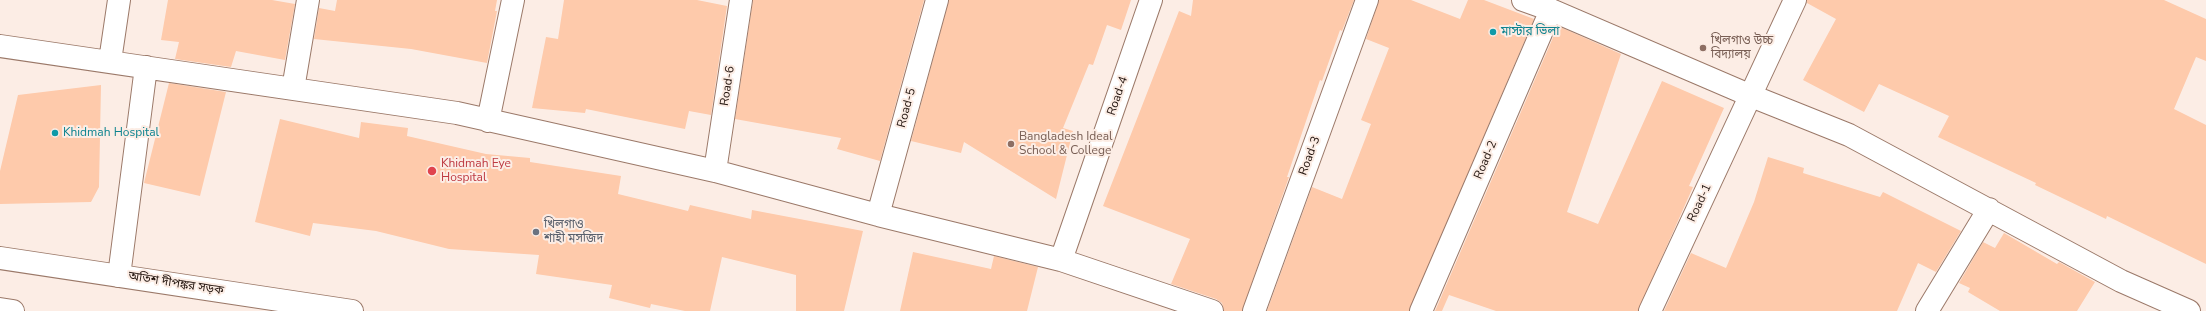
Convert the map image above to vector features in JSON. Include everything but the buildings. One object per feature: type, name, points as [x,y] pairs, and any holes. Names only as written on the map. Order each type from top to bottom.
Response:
[{"type":"street","points":[[110,61],[119,0]]},
{"type":"street","points":[[293,89],[308,0]]},
{"type":"street","points":[[488,121],[513,0]]},
{"type":"street","name":"Road-6","points":[[715,171],[741,0]]},
{"type":"street","name":"Road-5","points":[[878,215],[937,0]]},
{"type":"street","name":"Road-4","points":[[1060,260],[1151,0]]},
{"type":"street","name":"Road-3","points":[[1254,311],[1367,0]]},
{"type":"street","points":[[1523,0],[1551,10],[1749,95],[1849,135],[2121,281],[2189,311]]},
{"type":"street","name":"Road-1","points":[[1650,311],[1749,95],[1795,0]]},
{"type":"street","name":"Road-2","points":[[1421,311],[1551,10]]},
{"type":"street","points":[[0,46],[457,113],[715,171],[878,215],[1060,260],[1212,311]]},
{"type":"street","points":[[119,276],[146,67]]},
{"type":"street","points":[[1927,311],[1989,209]]},
{"type":"street","name":"অতিশ দীপঙ্কর সড়ক","points":[[0,258],[352,311]]},
{"type":"street","points":[[0,309],[13,311]]},
{"type":"place","name":"মাস্টার ভিলা","points":[[1493,32]]},
{"type":"place","name":"খিলগাও উচ্চ বিদ্যালয়","points":[[1703,48]]},
{"type":"place","name":"Khidmah Hospital","points":[[55,133]]},
{"type":"place","name":"Bangladesh Ideal School & College","points":[[1011,144]]},
{"type":"place","name":"Khidmah Eye Hospital","points":[[432,171]]},
{"type":"place","name":"খিলগাও শাহী মসজিদ","points":[[536,232]]}]
